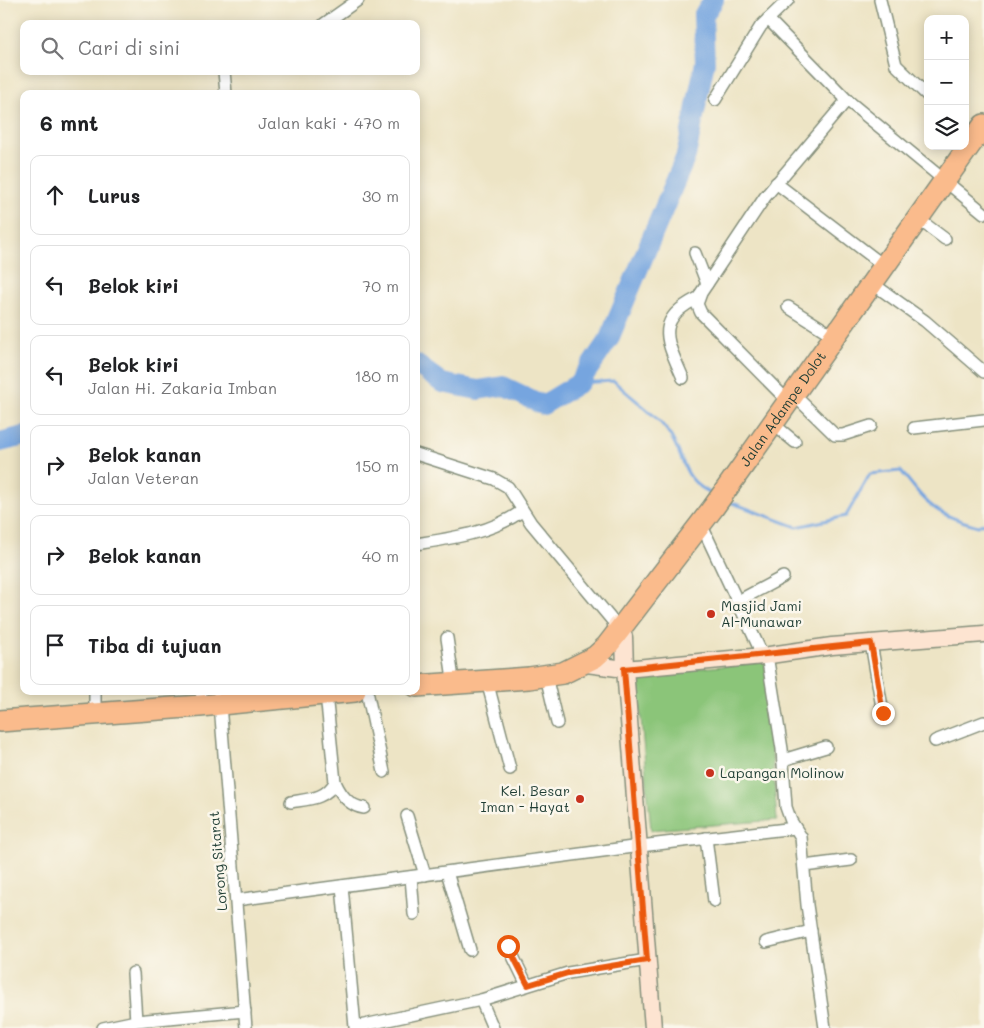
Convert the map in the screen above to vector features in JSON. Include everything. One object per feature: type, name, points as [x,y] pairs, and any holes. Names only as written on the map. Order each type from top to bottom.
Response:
[{"type":"highway","name":"Jalan Adampe Dolot","points":[[969,134],[984,109]]},
{"type":"highway","name":"Jalan Adampe Dolot","points":[[879,262],[917,218],[959,150]]},
{"type":"highway","name":"Jalan Adampe Dolot","points":[[712,502],[879,262],[941,179]]},
{"type":"highway","name":"Jalan Adampe Dolot","points":[[565,667],[618,628],[772,423],[787,394],[826,331],[868,280]]},
{"type":"highway","points":[[420,686],[565,667]]},
{"type":"highway","points":[[420,675],[452,672],[497,676]]},
{"type":"highway","points":[[0,710],[95,697],[174,695]]},
{"type":"highway","points":[[0,721],[205,695]]},
{"type":"main road","points":[[618,628],[624,637],[624,669],[640,846],[653,1028]]},
{"type":"main road","points":[[565,667],[624,669],[765,656],[832,646],[984,634]]},
{"type":"street","points":[[330,20],[358,0]]},
{"type":"street","points":[[715,100],[768,19],[788,0]]},
{"type":"street","points":[[882,3],[896,65],[924,92]]},
{"type":"street","points":[[768,19],[847,100],[984,213]]},
{"type":"street","points":[[224,75],[226,90]]},
{"type":"street","points":[[683,378],[667,342],[666,332],[670,322],[678,311],[698,298],[776,183],[847,100]]},
{"type":"street","points":[[776,183],[879,262]]},
{"type":"street","points":[[917,218],[945,239]]},
{"type":"street","points":[[695,253],[707,284]]},
{"type":"street","points":[[868,280],[925,322],[984,372]]},
{"type":"street","points":[[698,298],[697,308],[787,394],[836,435],[843,435],[871,426]]},
{"type":"street","points":[[788,307],[826,331]]},
{"type":"street","points":[[914,428],[984,420]]},
{"type":"street","points":[[772,423],[795,442]]},
{"type":"street","points":[[420,455],[500,482],[508,487],[522,511],[618,628]]},
{"type":"street","points":[[712,502],[738,601],[765,656],[783,760],[786,807],[794,828],[801,837],[811,932],[825,1028]]},
{"type":"street","points":[[420,543],[484,531],[506,522],[522,511]]},
{"type":"street","points":[[738,601],[783,577]]},
{"type":"street","points":[[447,638],[452,672]]},
{"type":"street","points":[[871,643],[883,713]]},
{"type":"street","points":[[557,724],[565,667]]},
{"type":"street","points":[[497,676],[510,769]]},
{"type":"street","name":"Lorong Sitarat","points":[[213,695],[236,900],[246,1028]]},
{"type":"street","points":[[326,695],[335,782],[347,801],[356,807],[364,808]]},
{"type":"street","points":[[368,695],[384,772]]},
{"type":"street","points":[[934,741],[984,722]]},
{"type":"street","points":[[783,760],[826,746]]},
{"type":"street","points":[[291,802],[324,796],[331,790],[335,782]]},
{"type":"street","points":[[407,816],[425,875]]},
{"type":"street","points":[[236,900],[640,846],[794,828]]},
{"type":"street","points":[[706,838],[714,900]]},
{"type":"street","points":[[804,866],[851,860]]},
{"type":"street","points":[[446,872],[470,950]]},
{"type":"street","points":[[411,877],[414,914]]},
{"type":"street","points":[[342,886],[355,1028],[481,1000],[568,973],[647,960]]},
{"type":"street","points":[[766,942],[811,932]]},
{"type":"street","points":[[508,946],[528,985]]},
{"type":"street","points":[[133,973],[136,1021]]},
{"type":"street","points":[[481,1000],[493,1028]]},
{"type":"street","points":[[103,1028],[136,1021],[245,1011]]},
{"type":"green space","name":"Lapangan Molinow","points":[[765,662],[777,820],[651,830],[637,674]]},
{"type":"waterway","points":[[420,367],[442,383],[478,390],[503,386],[543,405],[579,383],[609,339],[686,156],[705,62],[703,16],[714,0]]},
{"type":"waterway","points":[[579,383],[614,381],[665,427],[690,476],[703,489],[714,495]]},
{"type":"waterway","points":[[0,442],[20,437]]},
{"type":"waterway","points":[[727,501],[797,527],[846,516],[870,474],[901,471],[926,501],[941,513],[978,526],[984,523]]},
{"type":"place","name":"Masjid Jami Al-Munawar","points":[[711,614]]},
{"type":"place","name":"Lapangan Molinow","points":[[710,773]]},
{"type":"place","name":"Kel. Besar Iman - Hayat","points":[[580,799]]},
{"type":"route","points":[[508,946],[528,985],[585,969],[647,960],[640,846],[624,669],[763,656],[832,646],[871,643],[883,713]]}]
